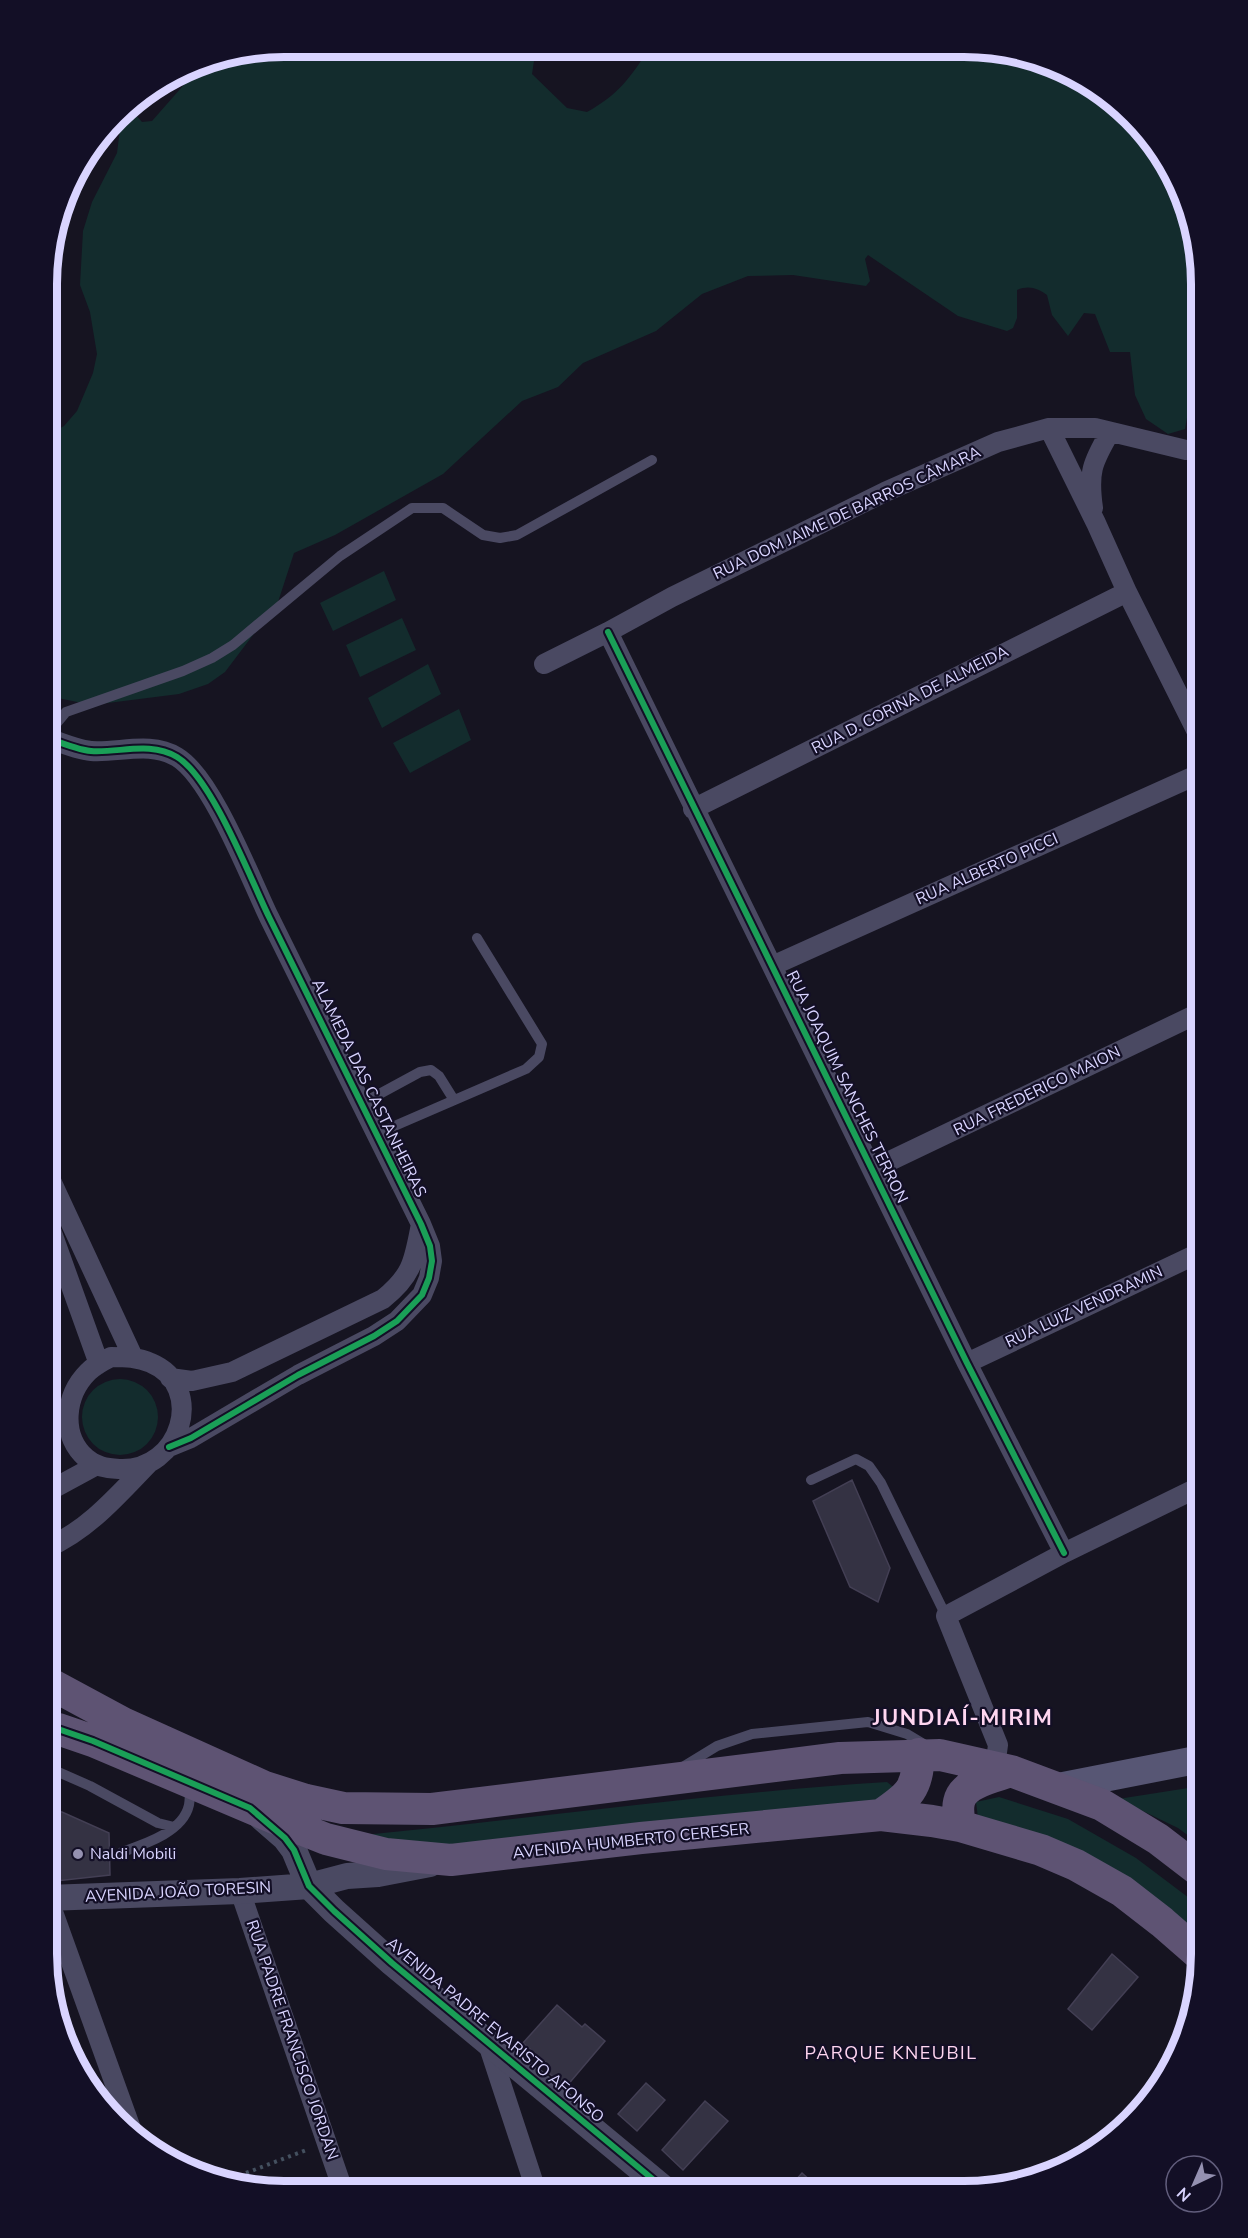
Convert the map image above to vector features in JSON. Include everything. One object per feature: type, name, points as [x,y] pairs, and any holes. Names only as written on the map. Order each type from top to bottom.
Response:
[{"type":"main road","points":[[57,1687],[123,1723],[265,1787],[306,1800],[343,1808],[432,1809],[665,1778],[840,1758],[929,1754],[1003,1769],[1058,1787],[1102,1805],[1158,1839],[1191,1864]]},
{"type":"main road","name":"AVENIDA HUMBERTO CERESER","points":[[57,1730],[84,1738],[326,1839],[386,1854],[450,1860],[641,1838],[881,1815],[912,1817],[960,1826],[1041,1850],[1076,1864],[1122,1891],[1191,1947]]},
{"type":"main road","points":[[881,1815],[905,1798],[914,1787],[917,1776],[929,1754]]},
{"type":"main road","points":[[1058,1787],[1191,1761]]},
{"type":"main road","points":[[960,1826],[958,1805],[960,1798],[972,1786],[1003,1769]]},
{"type":"street","name":"RUA DOM JAIME DE BARROS CÂMARA","points":[[544,664],[672,597],[885,492],[998,442],[1049,428],[1095,428],[1191,450]]},
{"type":"street","points":[[1049,428],[1096,523],[1126,592],[1191,720]]},
{"type":"street","points":[[1096,523],[1090,486],[1091,472],[1095,459],[1110,432]]},
{"type":"street","name":"RUA D. CORINA DE ALMEIDA","points":[[693,809],[1126,592]]},
{"type":"street","name":"RUA JOAQUIM SANCHES TERRON","points":[[608,632],[967,1363],[1064,1553]]},
{"type":"street","name":"ALAMEDA DAS CASTANHEIRAS","points":[[57,741],[90,751],[145,748],[164,752],[177,757],[197,775],[220,813],[430,1246],[432,1261],[429,1278],[422,1295],[397,1322],[298,1375],[191,1438],[170,1447]]},
{"type":"street","name":"RUA ALBERTO PICCI","points":[[772,966],[1191,777]]},
{"type":"street","name":"RUA FREDERICO MAION","points":[[873,1169],[1191,1017]]},
{"type":"street","points":[[57,1194],[133,1357]]},
{"type":"street","points":[[170,1378],[192,1381],[232,1372],[383,1299],[396,1289],[413,1265],[421,1224]]},
{"type":"street","points":[[57,1247],[99,1364]]},
{"type":"street","name":"RUA LUIZ VENDRAMIN","points":[[967,1363],[1191,1257]]},
{"type":"street","points":[[57,1543],[98,1515],[149,1464],[170,1447],[178,1431],[182,1413],[179,1394],[170,1378],[153,1364],[133,1357],[111,1357],[99,1364],[80,1381],[69,1406],[68,1427],[80,1453],[94,1466]]},
{"type":"street","points":[[57,1413],[69,1406]]},
{"type":"street","points":[[57,1486],[94,1466],[130,1469],[149,1464]]},
{"type":"street","points":[[1003,1769],[998,1745],[946,1616],[1064,1553],[1191,1491]]},
{"type":"street","points":[[250,1808],[285,1838],[294,1850],[309,1886]]},
{"type":"street","name":"AVENIDA JOÃO TORESIN","points":[[57,1898],[240,1891],[309,1886],[347,1876],[378,1874],[450,1860]]},
{"type":"street","name":"AVENIDA PADRE EVARISTO AFONSO","points":[[309,1886],[392,1963],[655,2181]]},
{"type":"street","name":"RUA PADRE FRANCISCO JORDAN","points":[[240,1891],[340,2181]]},
{"type":"street","points":[[57,1925],[127,2119]]},
{"type":"street","points":[[487,2041],[533,2181]]},
{"type":"lane","points":[[57,723],[66,712],[183,671],[212,658],[232,645],[340,556],[412,508],[442,508],[483,535],[500,537],[517,535],[652,460]]},
{"type":"lane","points":[[376,1134],[526,1069],[539,1057],[542,1044],[477,938]]},
{"type":"lane","points":[[361,1104],[420,1072],[431,1070],[439,1076],[454,1100]]},
{"type":"lane","points":[[811,1480],[856,1460],[869,1466],[881,1484],[946,1616]]},
{"type":"lane","points":[[57,1771],[90,1786],[158,1823],[174,1827]]},
{"type":"lane","points":[[122,1852],[142,1845],[182,1820],[189,1806],[191,1782]]},
{"type":"path","points":[[238,2176],[327,2143]]},
{"type":"green space","points":[[269,57],[535,57],[532,74],[567,108],[587,112],[607,99],[622,85],[643,57],[979,57],[1008,61],[1037,69],[1078,87],[1125,123],[1161,170],[1174,197],[1187,240],[1190,263],[1188,269],[1191,396],[1185,429],[1168,434],[1146,419],[1135,395],[1130,352],[1110,352],[1095,314],[1084,313],[1068,336],[1052,315],[1047,295],[1036,289],[1017,290],[1017,318],[1013,328],[1007,331],[958,316],[868,255],[865,259],[870,281],[866,286],[793,275],[748,276],[702,294],[656,331],[583,363],[558,387],[522,401],[443,474],[335,535],[294,553],[278,602],[225,672],[208,684],[179,694],[92,705],[57,698],[57,430],[64,426],[77,411],[93,373],[97,354],[90,312],[80,285],[83,231],[92,202],[117,153],[120,126],[134,113],[142,122],[152,121],[191,77],[240,61]]},
{"type":"green space","points":[[384,571],[396,600],[333,631],[320,603]]},
{"type":"green space","points":[[402,618],[416,650],[360,677],[346,645]]},
{"type":"green space","points":[[428,664],[441,694],[382,728],[368,698]]},
{"type":"green space","points":[[459,709],[471,740],[410,773],[393,743]]},
{"type":"green space","points":[[120,1379],[135,1382],[147,1390],[155,1402],[158,1417],[155,1432],[147,1444],[135,1452],[120,1455],[105,1452],[93,1444],[85,1432],[82,1417],[85,1402],[93,1390],[105,1382]]},
{"type":"green space","points":[[887,1782],[897,1790],[890,1800],[518,1839],[429,1846],[354,1836],[687,1799]]},
{"type":"green space","points":[[1191,1788],[1191,1838],[1178,1828],[1118,1799]]},
{"type":"green space","points":[[999,1797],[1068,1819],[1136,1858],[1191,1899],[1191,1934],[978,1818],[976,1802]]},
{"type":"building","points":[[852,1480],[890,1568],[878,1602],[850,1587],[813,1501]]},
{"type":"building","name":"Naldi Mobili","points":[[57,1811],[109,1833],[110,1875],[57,1881]]},
{"type":"building","points":[[1112,1954],[1138,1977],[1092,2030],[1068,2009]]},
{"type":"building","points":[[557,2005],[582,2027],[585,2024],[605,2041],[566,2087],[546,2071],[550,2066],[523,2043]]},
{"type":"building","points":[[646,2083],[665,2100],[637,2131],[618,2114]]},
{"type":"building","points":[[705,2101],[728,2121],[683,2170],[662,2150]]},
{"type":"building","points":[[802,2173],[811,2181],[795,2181]]},
{"type":"cycle path","points":[[608,632],[967,1363],[1064,1553]]},
{"type":"cycle path","points":[[57,741],[91,751],[146,749],[167,752],[190,768],[203,785],[229,830],[269,917],[430,1246],[432,1261],[429,1278],[422,1295],[397,1321],[374,1336],[298,1375],[191,1438],[169,1447]]},
{"type":"cycle path","points":[[57,1729],[93,1741],[250,1808],[285,1838],[294,1850],[309,1886],[334,1911],[392,1963],[655,2181]]},
{"type":"place","name":"Naldi Mobili","points":[[78,1854]]},
{"type":"district","name":"JUNDIAÍ-MIRIM","points":[[963,1718]]},
{"type":"district","name":"PARQUE KNEUBIL","points":[[891,2053]]}]
